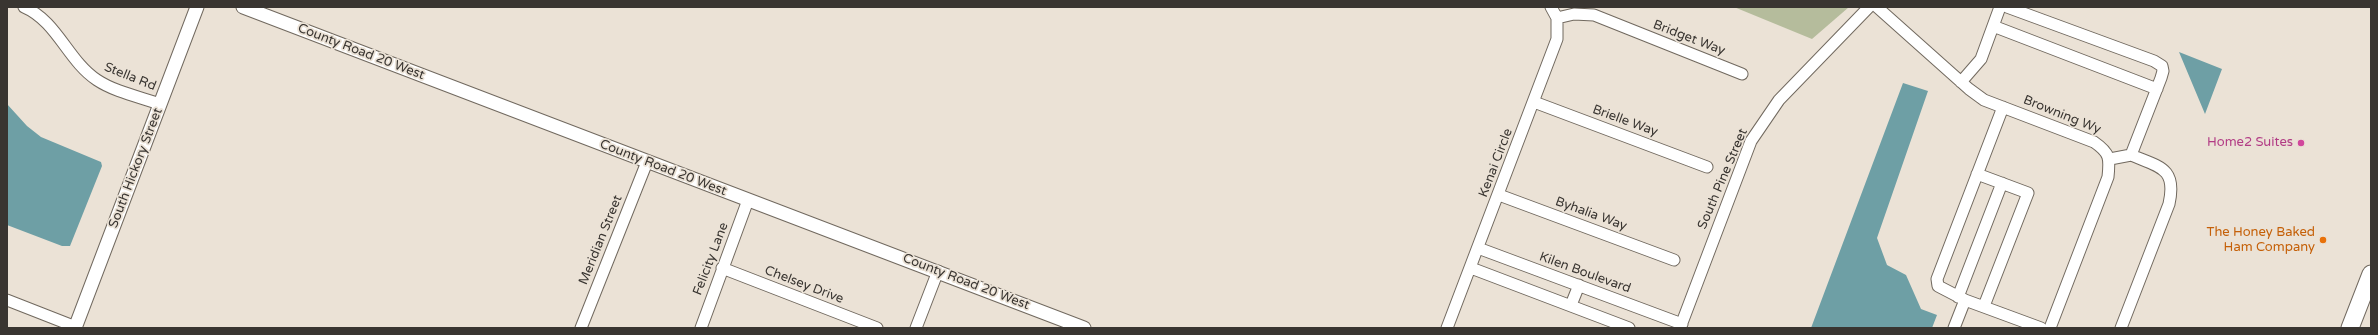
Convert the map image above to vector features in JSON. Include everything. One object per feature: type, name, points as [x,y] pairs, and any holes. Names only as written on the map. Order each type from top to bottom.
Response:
[{"type":"main road","points":[[2350,328],[2371,274]]},
{"type":"street","name":"Stella Rd","points":[[24,7],[32,11],[57,33],[80,64],[97,80],[160,104]]},
{"type":"street","name":"South Hickory Street","points":[[75,327],[197,7]]},
{"type":"street","name":"County Road 20 West","points":[[243,7],[1084,328]]},
{"type":"street","name":"Kenai Circle","points":[[1450,327],[1478,248],[1557,39],[1557,18],[1551,7]]},
{"type":"street","name":"South Pine Street","points":[[1681,326],[1751,141],[1779,100],[1869,7]]},
{"type":"street","name":"Browning Wy","points":[[1877,7],[1961,82],[1984,100],[2094,142],[2103,148],[2110,159]]},
{"type":"street","points":[[1961,82],[1981,59],[2000,7]]},
{"type":"street","points":[[2007,7],[2154,61],[2162,66],[2163,71],[2131,155]]},
{"type":"street","name":"Bridget Way","points":[[1557,18],[1574,14],[1594,16],[1742,74]]},
{"type":"street","points":[[1993,26],[2156,89]]},
{"type":"street","name":"Brielle Way","points":[[1534,102],[1707,167]]},
{"type":"street","points":[[2003,107],[1937,279],[1938,286],[1961,299],[1984,306],[2041,328]]},
{"type":"street","points":[[2050,328],[2108,176],[2110,159],[2131,155],[2161,169],[2170,177],[2172,188],[2169,204],[2121,328]]},
{"type":"street","name":"Meridian Street","points":[[581,328],[648,162]]},
{"type":"street","points":[[1977,174],[2028,193],[1984,306]]},
{"type":"street","points":[[1954,328],[1961,299],[2002,184]]},
{"type":"street","name":"Byhalia Way","points":[[1499,195],[1674,260]]},
{"type":"street","name":"Felicity Lane","points":[[702,328],[722,268],[748,200]]},
{"type":"street","name":"Kilen Boulevard","points":[[1478,248],[1579,285],[1681,326]]},
{"type":"street","name":"Chelsey Drive","points":[[722,268],[877,328]]},
{"type":"street","points":[[1471,268],[1629,328]]},
{"type":"street","points":[[916,328],[938,271]]},
{"type":"street","points":[[1571,305],[1579,285]]},
{"type":"street","points":[[7,300],[75,327]]},
{"type":"green space","points":[[1734,7],[1849,7],[1812,39]]},
{"type":"water","points":[[2179,52],[2222,69],[2205,114]]},
{"type":"water","points":[[1903,83],[1928,91],[1877,238],[1887,265],[1906,275],[1921,309],[1937,315],[1932,328],[1811,328]]},
{"type":"water","points":[[7,104],[27,126],[41,137],[101,162],[102,166],[70,246],[62,246],[7,225]]},
{"type":"place","name":"Home2 Suites","points":[[2301,143]]},
{"type":"place","name":"The Honey Baked Ham Company","points":[[2323,240]]}]
